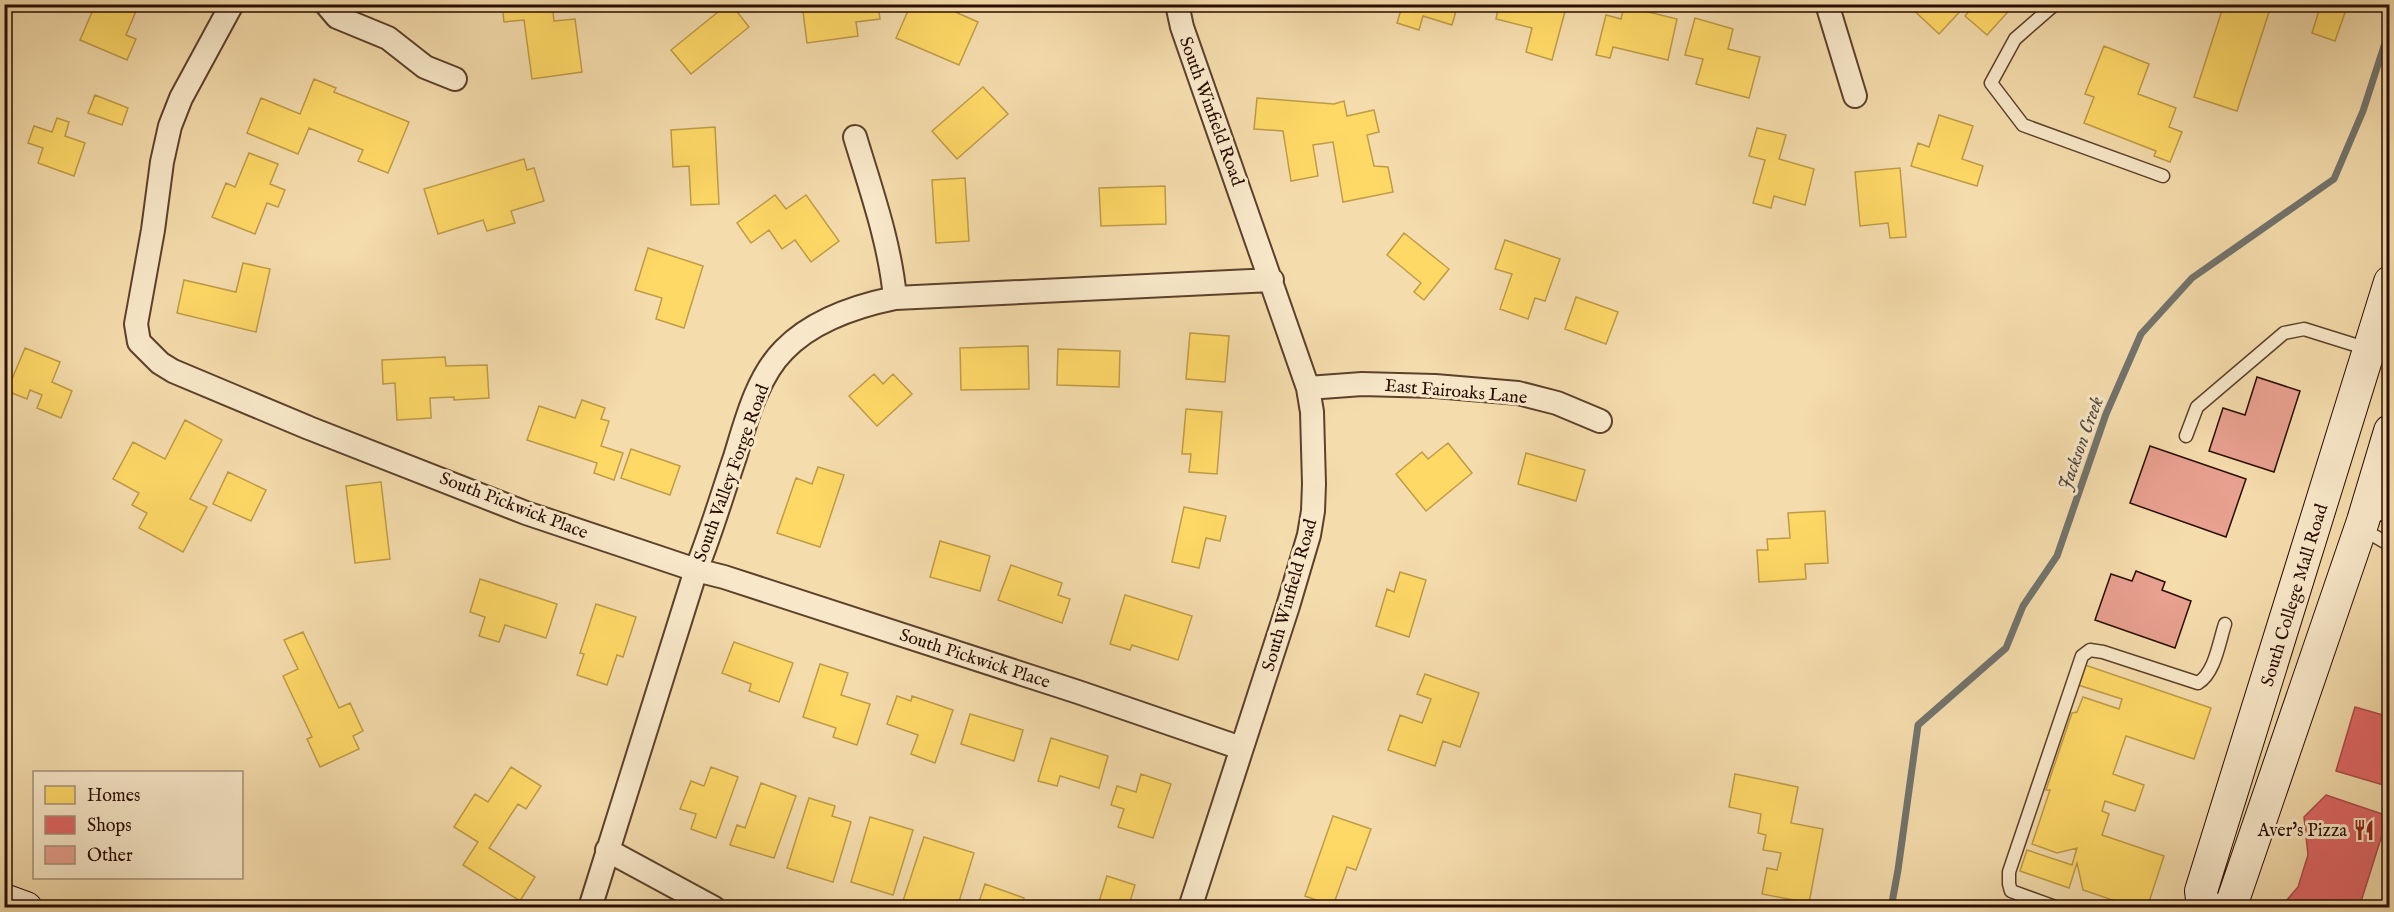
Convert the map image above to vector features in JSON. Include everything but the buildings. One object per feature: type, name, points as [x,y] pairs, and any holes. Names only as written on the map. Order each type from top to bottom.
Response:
[{"type":"main road","name":"South College Mall Road","points":[[2203,908],[2201,891],[2390,282]]},
{"type":"main road","points":[[2226,908],[2232,903],[2377,518],[2390,431]]},
{"type":"main road","points":[[2321,508],[2377,518]]},
{"type":"main road","points":[[4,900],[26,908]]},
{"type":"street","name":"South Pickwick Place","points":[[232,4],[181,98],[170,126],[162,162],[153,230],[136,324],[139,342],[160,363],[173,371],[309,428],[526,513],[1078,692],[1241,748]]},
{"type":"street","points":[[326,4],[338,17],[388,38],[426,67],[455,79]]},
{"type":"street","name":"South Winfield Road","points":[[1177,4],[1182,27],[1308,388],[1312,412],[1314,484],[1309,536],[1190,908]]},
{"type":"street","points":[[1827,4],[1855,96]]},
{"type":"street","points":[[855,137],[885,236],[893,272],[895,298]]},
{"type":"street","name":"South Valley Forge Road","points":[[590,908],[696,570],[746,421],[756,395],[785,349],[808,331],[826,321],[868,304],[895,298],[1272,280]]},
{"type":"street","name":"East Fairoaks Lane","points":[[1308,388],[1353,384],[1404,385],[1518,393],[1557,403],[1600,421]]},
{"type":"street","points":[[607,850],[714,908]]},
{"type":"lane","points":[[2055,4],[2015,39],[1991,83],[2023,125],[2163,176]]},
{"type":"lane","points":[[2186,436],[2197,407],[2284,333],[2304,329],[2369,350]]},
{"type":"lane","points":[[2377,518],[2371,534],[2390,545]]},
{"type":"lane","points":[[2058,908],[2011,891],[2009,872],[2082,656],[2090,650],[2103,652],[2198,683],[2205,679],[2210,670],[2225,624]]},
{"type":"waterway","name":"Jackson Creek","points":[[1891,908],[1918,725],[2006,648],[2023,606],[2057,556],[2106,414],[2141,334],[2192,278],[2334,179],[2363,111],[2384,46],[2390,41]]},
{"type":"place","name":"Aver's Pizza","points":[[2364,830]]}]
